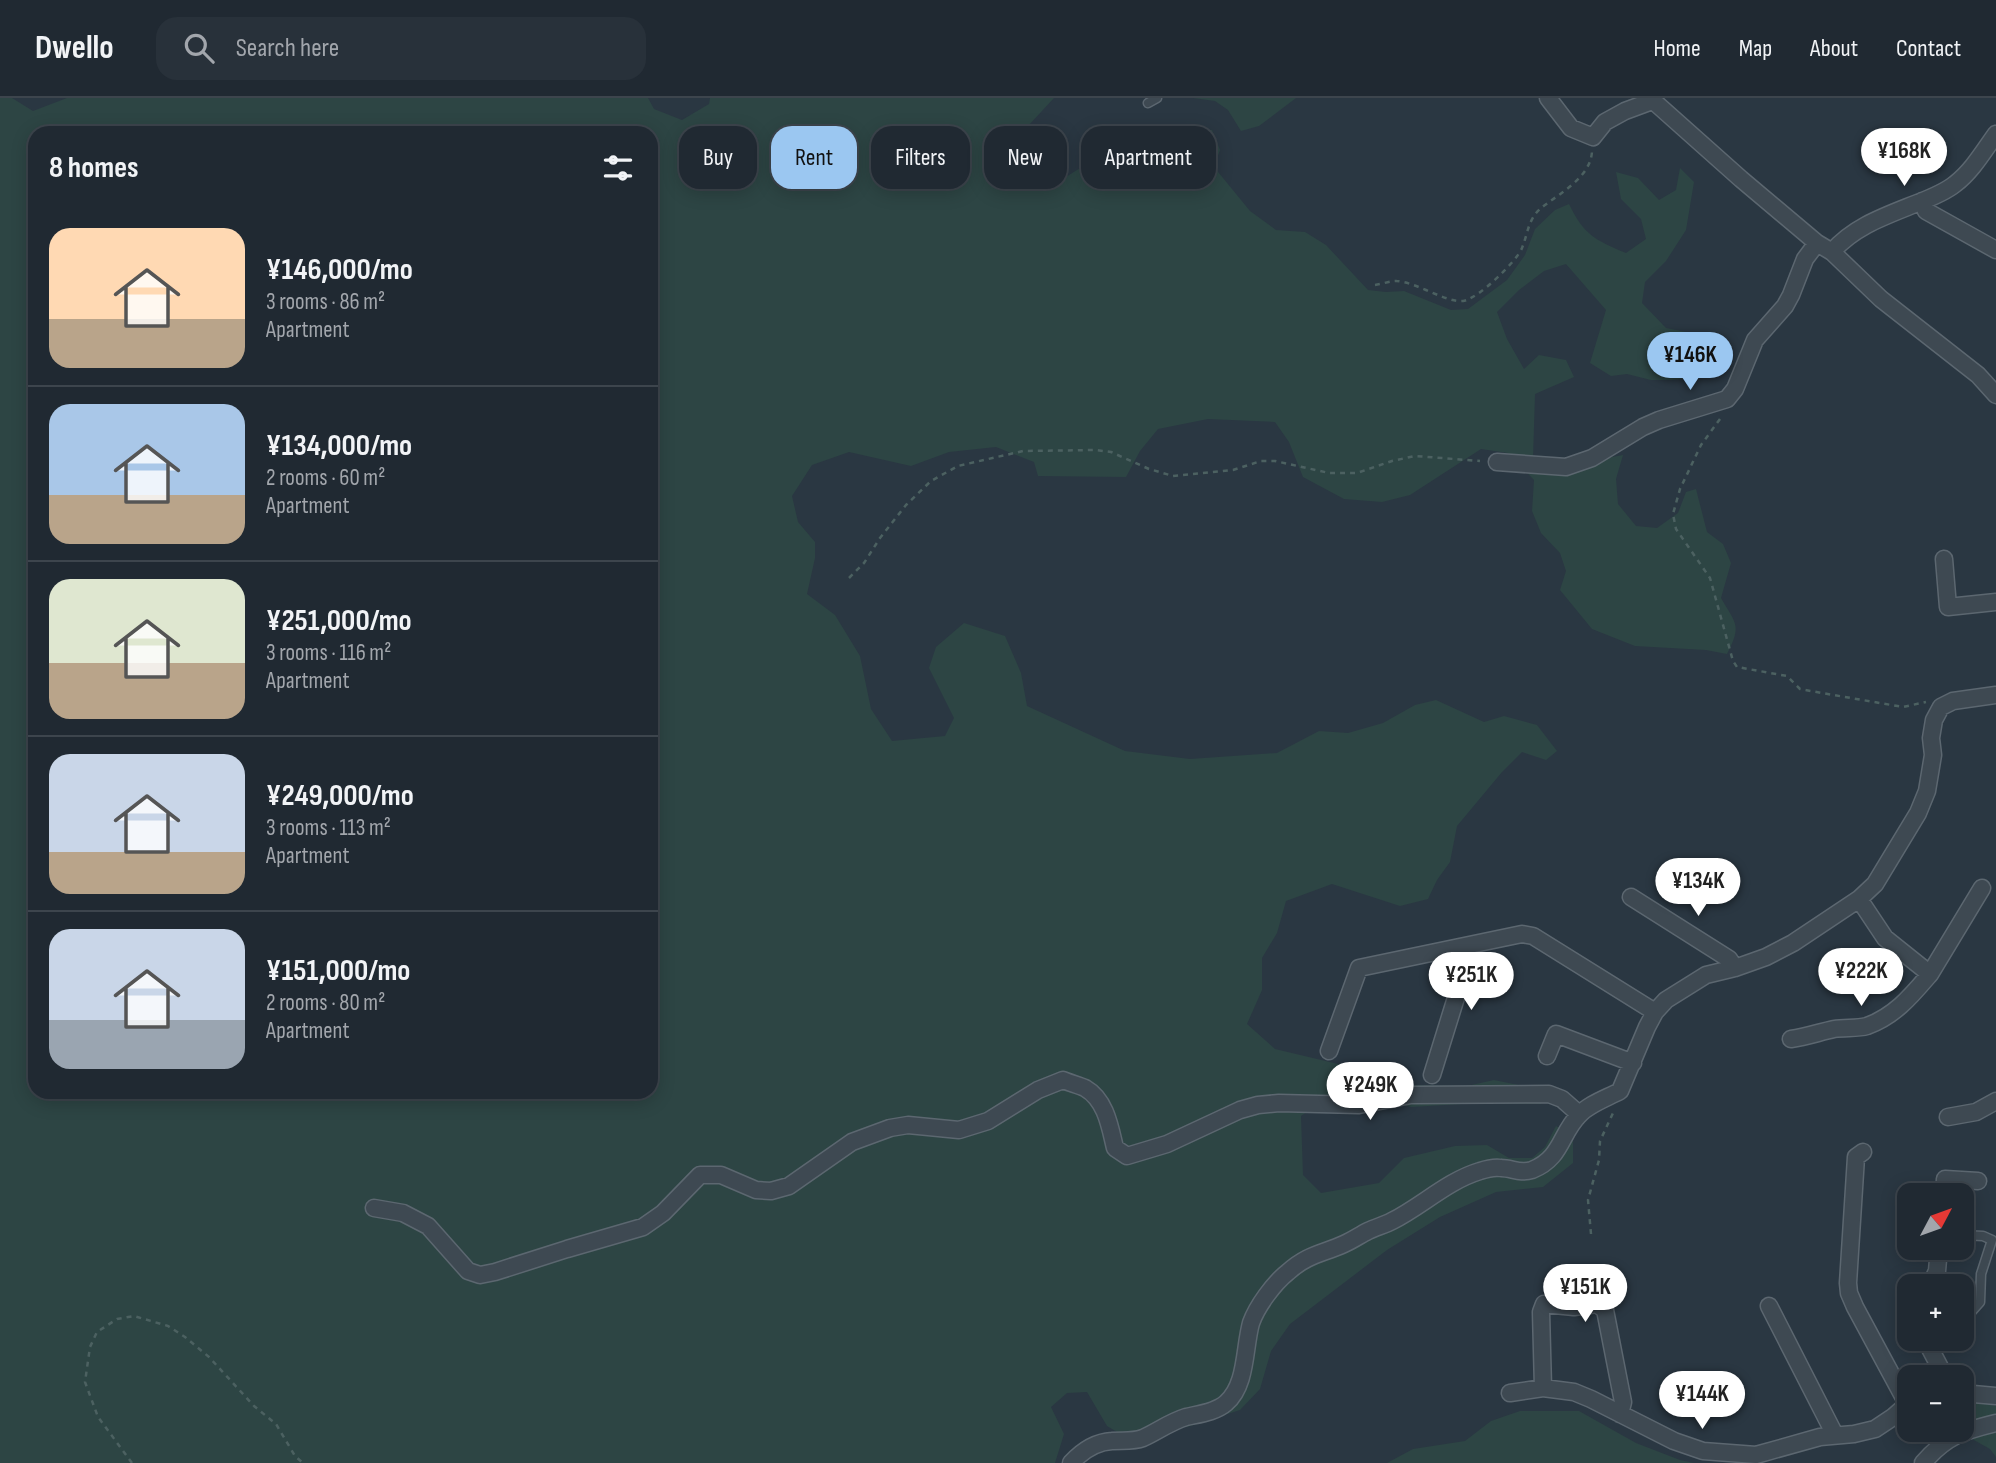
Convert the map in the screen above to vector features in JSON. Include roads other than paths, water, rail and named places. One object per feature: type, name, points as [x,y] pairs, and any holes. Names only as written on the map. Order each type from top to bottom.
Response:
[{"type":"street","points":[[1548,98],[1571,128],[1593,137],[1605,122],[1651,100],[1741,179],[1832,253],[1881,299],[1979,375],[1996,395]]},
{"type":"street","points":[[1832,253],[1843,238],[1868,224],[1953,186],[1972,168],[1996,134]]},
{"type":"street","points":[[1922,201],[1926,211],[1996,250]]},
{"type":"street","points":[[1497,462],[1566,467],[1592,458],[1659,420],[1727,399],[1735,389],[1755,340],[1785,306],[1805,259],[1817,243]]},
{"type":"street","points":[[1944,559],[1948,607],[1996,601]]},
{"type":"street","points":[[1071,1463],[1096,1444],[1129,1442],[1143,1438],[1173,1421],[1214,1410],[1227,1403],[1237,1387],[1252,1322],[1271,1289],[1310,1255],[1344,1244],[1413,1210],[1460,1178],[1500,1167],[1518,1172],[1530,1171],[1549,1160],[1562,1145],[1579,1114],[1620,1091],[1655,1012],[1666,1000],[1706,975],[1735,968],[1793,943],[1859,899],[1875,884],[1918,813],[1927,791],[1933,755],[1931,738],[1934,720],[1941,707],[1953,701],[1996,695]]},
{"type":"street","points":[[1791,1039],[1836,1029],[1866,1026],[1891,1014],[1905,1003],[1930,974],[1982,888]]},
{"type":"street","points":[[1632,897],[1729,959],[1735,968]]},
{"type":"street","points":[[1859,899],[1885,938],[1930,974]]},
{"type":"street","points":[[1329,1051],[1359,968],[1521,934],[1533,936],[1655,1012]]},
{"type":"street","points":[[1432,1075],[1468,960],[1465,947]]},
{"type":"street","points":[[1547,1056],[1556,1034],[1633,1063]]},
{"type":"street","points":[[374,1208],[403,1213],[428,1226],[468,1271],[480,1275],[643,1227],[663,1213],[700,1175],[721,1175],[756,1190],[771,1191],[789,1186],[852,1142],[908,1125],[959,1130],[988,1121],[1038,1090],[1063,1080],[1085,1088],[1095,1096],[1106,1113],[1115,1148],[1127,1156],[1167,1144],[1240,1110],[1279,1103],[1359,1105],[1411,1095],[1549,1094],[1562,1099],[1579,1114]]},
{"type":"street","points":[[1948,1117],[1976,1112],[1996,1101]]},
{"type":"street","points":[[1863,1152],[1856,1157],[1849,1293],[1897,1385]]},
{"type":"street","points":[[1945,1183],[1945,1179],[1978,1181]]},
{"type":"street","points":[[1543,1388],[1541,1312],[1544,1304],[1574,1307],[1597,1304],[1605,1310],[1623,1402],[1619,1414]]},
{"type":"street","points":[[1769,1307],[1835,1435]]},
{"type":"street","points":[[1510,1392],[1543,1388],[1574,1392],[1674,1441],[1703,1451],[1756,1455],[1807,1440],[1875,1429],[1897,1414]]},
{"type":"street","points":[[1974,1395],[1996,1396]]},
{"type":"street","points":[[1923,1463],[1944,1442],[1960,1432],[1996,1423]]},
{"type":"lane","points":[[1149,103],[1157,98]]},
{"type":"lane","points":[[1974,1236],[1992,1240],[1981,1274],[1980,1302],[1974,1309]]}]
